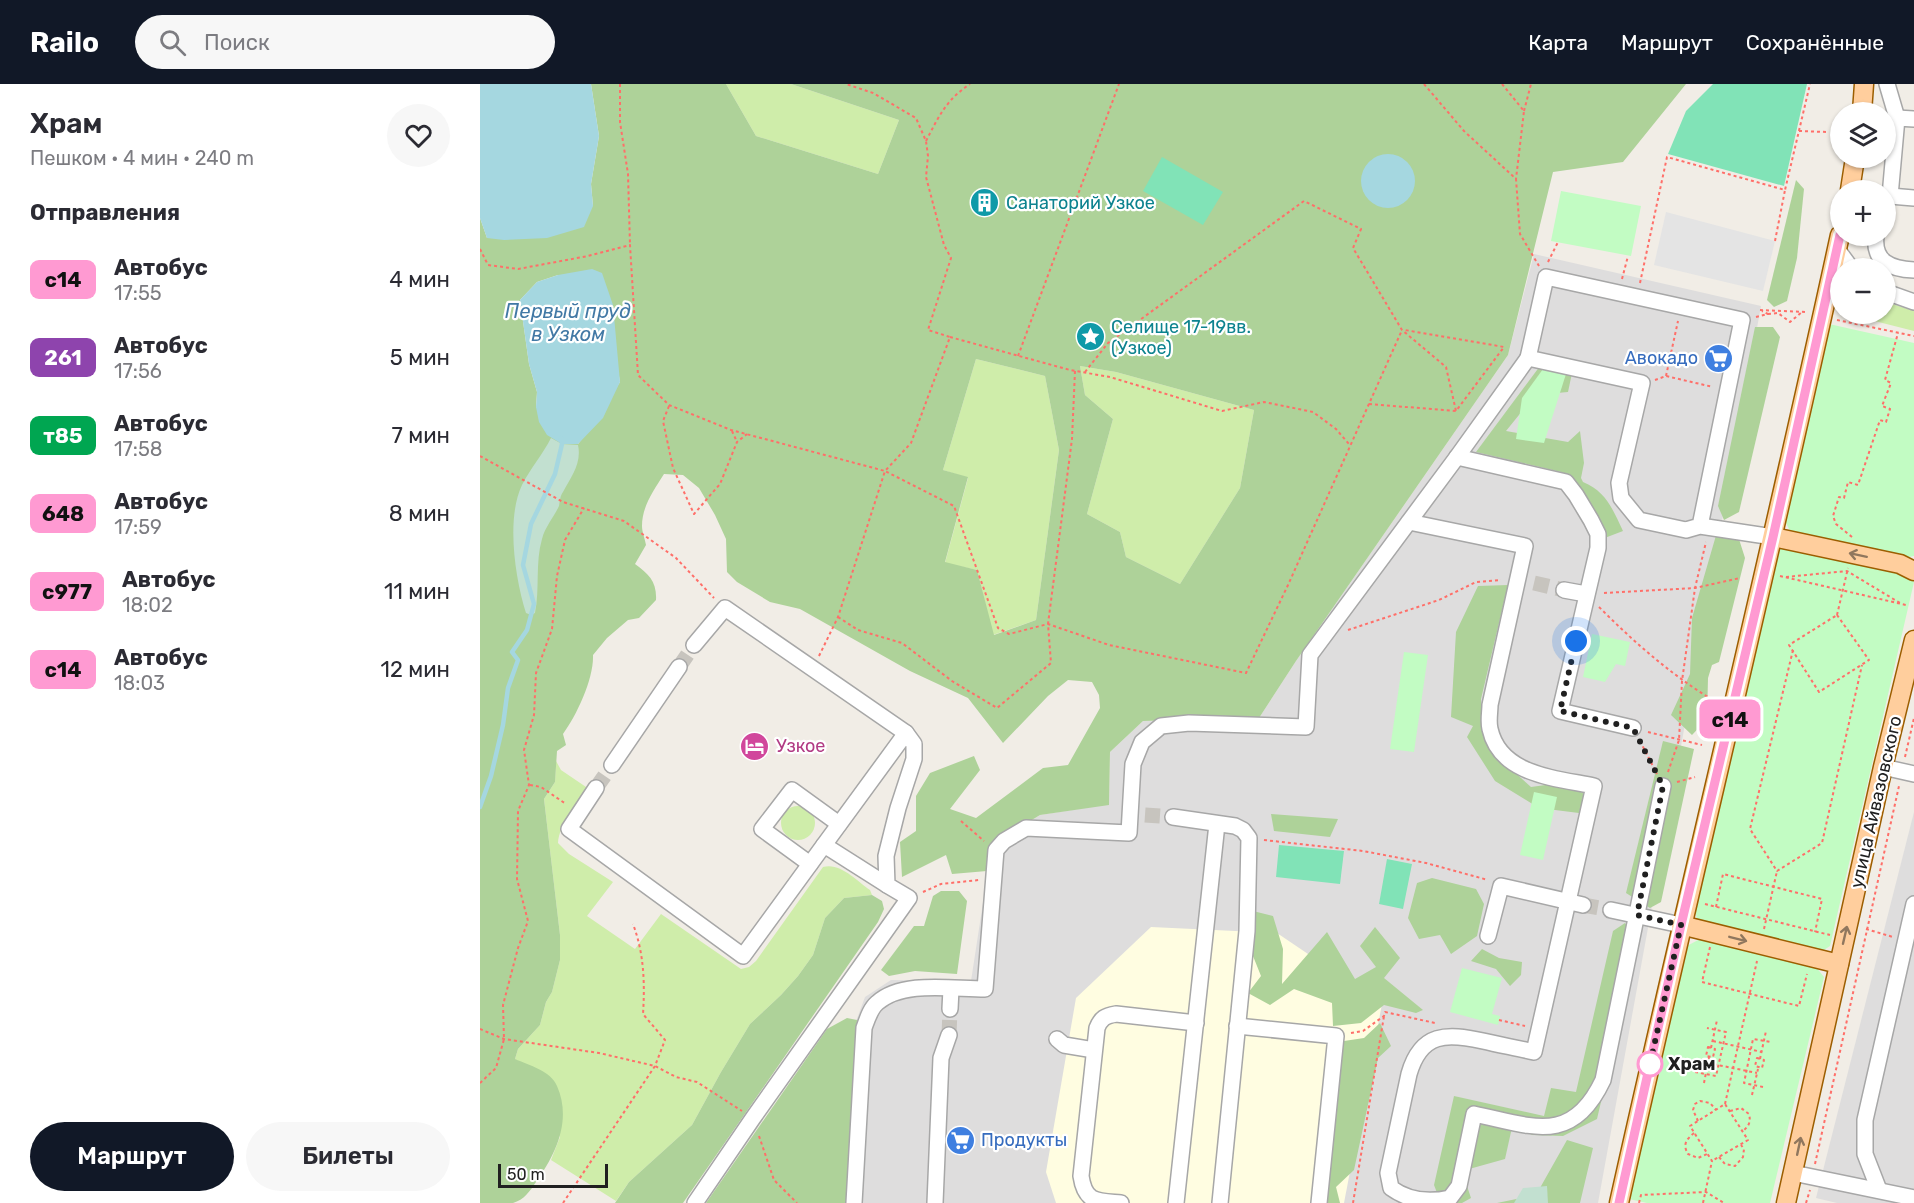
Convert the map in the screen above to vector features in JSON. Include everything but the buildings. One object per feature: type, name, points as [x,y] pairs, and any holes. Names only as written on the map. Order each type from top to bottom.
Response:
[{"type":"main road","points":[[1863,102],[1864,84]]},
{"type":"main road","points":[[1619,1203],[1838,246]]},
{"type":"main road","points":[[1773,537],[1849,562],[1900,564],[1914,571]]},
{"type":"main road","name":"улица Айвазовского","points":[[1786,1203],[1883,767],[1913,651]]},
{"type":"main road","points":[[1681,925],[1839,964]]},
{"type":"street","points":[[1887,84],[1897,118],[1890,180]]},
{"type":"street","points":[[1897,118],[1914,119]]},
{"type":"street","points":[[1896,196],[1914,198]]},
{"type":"street","points":[[1875,246],[1884,262],[1900,269],[1914,270]]},
{"type":"street","points":[[854,1203],[864,1028],[874,1005],[893,992],[920,988],[986,989],[996,850],[1004,841],[1026,828],[1129,833],[1137,815],[1133,765],[1143,742],[1161,726],[1189,723],[1306,727],[1310,655],[1528,358],[1544,275],[1619,294],[1742,320],[1704,527]]},
{"type":"street","points":[[1896,296],[1914,302]]},
{"type":"street","points":[[1528,358],[1642,383],[1619,483],[1621,498],[1640,520],[1686,530],[1704,527],[1773,537]]},
{"type":"street","points":[[1457,457],[1566,482],[1585,507],[1598,534],[1598,548],[1560,711],[1633,728]]},
{"type":"street","points":[[1409,522],[1525,546],[1490,705],[1489,727],[1496,748],[1511,762],[1532,773],[1594,786],[1576,903],[1534,1052],[1453,1036],[1432,1040],[1421,1048],[1413,1060],[1409,1074],[1388,1173],[1391,1188],[1404,1198],[1434,1203],[1450,1198],[1458,1186],[1474,1114],[1541,1128],[1562,1125],[1580,1115],[1594,1099],[1603,1080],[1663,786]]},
{"type":"street","points":[[1518,579],[1534,583]]},
{"type":"street","points":[[1564,590],[1586,594]]},
{"type":"street","points":[[694,645],[725,608],[906,733],[914,744],[914,759],[886,856],[887,885]]},
{"type":"street","points":[[612,765],[679,667]]},
{"type":"street","points":[[596,788],[569,829],[743,956],[906,733]]},
{"type":"street","points":[[1883,767],[1908,773]]},
{"type":"street","points":[[810,864],[762,829],[792,790],[839,824]]},
{"type":"street","points":[[1173,817],[1235,826],[1243,830],[1249,838],[1247,931],[1220,1203]]},
{"type":"street","points":[[1176,1203],[1218,824]]},
{"type":"street","points":[[695,1203],[909,898],[824,845]]},
{"type":"street","points":[[1488,936],[1501,886],[1576,903]]},
{"type":"street","points":[[1879,1190],[1865,1154],[1865,1120],[1908,963],[1906,941],[1914,904]]},
{"type":"street","points":[[1611,910],[1681,925]]},
{"type":"street","points":[[950,1010],[951,989]]},
{"type":"street","points":[[1121,1203],[1096,1200],[1088,1196],[1083,1189],[1081,1176],[1094,1050],[1100,1020],[1116,1014],[1196,1023]]},
{"type":"street","points":[[1238,1026],[1336,1036],[1319,1203]]},
{"type":"street","points":[[935,1203],[941,1058],[949,1035]]},
{"type":"street","points":[[1057,1039],[1064,1045],[1094,1050]]},
{"type":"street","points":[[1793,1173],[1914,1198]]},
{"type":"path","points":[[620,84],[620,122],[628,174],[638,375],[669,405],[731,430],[885,471],[954,506],[998,628],[1009,634],[1048,624],[1109,645],[1246,673],[1402,330]]},
{"type":"path","points":[[846,84],[873,93],[915,118],[926,141],[928,156],[926,177],[944,245],[951,258],[928,330],[1018,356],[1110,377],[1222,411],[1264,402],[1313,412],[1336,429],[1349,444]]},
{"type":"path","points":[[926,141],[945,104],[970,84]]},
{"type":"path","points":[[1018,356],[1119,84]]},
{"type":"path","points":[[1424,84],[1464,131],[1516,179]]},
{"type":"path","points":[[1502,84],[1524,111]]},
{"type":"path","points":[[1531,84],[1524,111],[1516,179],[1520,234],[1544,275]]},
{"type":"path","points":[[1774,240],[1810,84]]},
{"type":"path","points":[[1799,131],[1827,132]]},
{"type":"path","points":[[1637,297],[1667,157],[1785,190]]},
{"type":"path","points":[[1085,372],[1108,343],[1304,201],[1351,222],[1361,229],[1353,248],[1402,330],[1446,367],[1456,411]]},
{"type":"path","points":[[1544,275],[1558,242]]},
{"type":"path","points":[[480,249],[488,265],[518,269],[588,256],[630,245]]},
{"type":"path","points":[[1619,294],[1628,256]]},
{"type":"path","points":[[1665,376],[1682,307]]},
{"type":"path","points":[[1760,310],[1802,312],[1914,336]]},
{"type":"path","points":[[1768,314],[1779,313],[1790,322],[1802,312]]},
{"type":"path","points":[[1402,330],[1504,347],[1456,411]]},
{"type":"path","points":[[1837,615],[1869,660],[1819,692],[1789,645],[1837,615],[1854,539],[1836,524],[1833,516],[1839,497],[1844,498],[1848,482],[1858,485],[1880,420],[1886,422],[1890,409],[1882,406],[1891,383],[1885,380],[1898,333]]},
{"type":"path","points":[[813,668],[838,616],[885,471],[911,443],[950,337]]},
{"type":"path","points":[[838,616],[858,630],[902,643],[952,681],[997,708],[1051,663],[1048,624],[1072,439],[1075,370]]},
{"type":"path","points":[[1642,383],[1665,376],[1728,391]]},
{"type":"path","points":[[1369,404],[1456,411]]},
{"type":"path","points":[[669,405],[663,421],[673,468],[694,514],[720,484],[736,442],[747,434]]},
{"type":"path","points":[[731,430],[736,442]]},
{"type":"path","points":[[480,456],[555,498],[624,521],[676,558],[725,608]]},
{"type":"path","points":[[480,1083],[496,1068],[504,1039],[503,1005],[518,948],[528,921],[517,879],[518,811],[529,785],[524,750],[534,715],[536,673],[552,629],[557,576],[565,540],[584,508]]},
{"type":"path","points":[[1663,786],[1680,740],[1682,681],[1704,527]]},
{"type":"path","points":[[1784,577],[1849,562]]},
{"type":"path","points":[[1774,575],[1904,605],[1849,562]]},
{"type":"path","points":[[1586,594],[1695,588],[1740,578]]},
{"type":"path","points":[[1346,631],[1439,600],[1476,582],[1518,579]]},
{"type":"path","points":[[1586,594],[1635,643],[1682,681],[1711,699]]},
{"type":"path","points":[[1777,871],[1750,829],[1793,650]]},
{"type":"path","points":[[1703,1203],[1712,1161],[1690,1126],[1725,1104],[1777,871],[1822,843],[1862,665]]},
{"type":"path","points":[[1806,1203],[1866,929],[1908,773],[1914,718]]},
{"type":"path","points":[[1633,728],[1702,745]]},
{"type":"path","points":[[1633,728],[1663,786]]},
{"type":"path","points":[[1663,786],[1695,777]]},
{"type":"path","points":[[529,785],[548,791],[577,815]]},
{"type":"path","points":[[961,821],[996,850]]},
{"type":"path","points":[[1249,838],[1363,851],[1426,863],[1487,880]]},
{"type":"path","points":[[1716,907],[1723,874],[1773,886],[1822,899],[1815,932]]},
{"type":"path","points":[[909,898],[941,884],[994,878]]},
{"type":"path","points":[[1696,902],[1830,935]]},
{"type":"path","points":[[563,1203],[654,1066],[665,1040],[643,1014],[645,986],[639,940],[633,924]]},
{"type":"path","points":[[1866,929],[1906,941]]},
{"type":"path","points":[[1713,933],[1702,982],[1749,994],[1799,1006],[1811,957]]},
{"type":"path","points":[[1336,1036],[1362,1031],[1384,1016],[1385,1012],[1430,1022]]},
{"type":"path","points":[[1353,1203],[1384,1016]]},
{"type":"path","points":[[1499,1020],[1540,1029]]},
{"type":"path","points":[[1710,1057],[1706,1056],[1708,1047],[1711,1048],[1718,1020]]},
{"type":"path","points":[[1695,1072],[1716,1076],[1719,1065],[1726,1032],[1707,1028]]},
{"type":"path","points":[[480,1029],[504,1039],[599,1053],[654,1066],[676,1077],[697,1082],[753,1118],[774,1180],[796,1203]]},
{"type":"path","points":[[1752,1095],[1758,1067],[1755,1066],[1757,1058],[1760,1059],[1766,1031]]},
{"type":"path","points":[[1763,1087],[1744,1083],[1746,1071],[1754,1039],[1771,1042]]},
{"type":"path","points":[[1713,1041],[1762,1052]]},
{"type":"path","points":[[1704,1083],[1708,1063],[1710,1057],[1713,1058],[1715,1049],[1711,1048]]},
{"type":"path","points":[[1714,1053],[1721,1054]]},
{"type":"path","points":[[1758,1067],[1762,1068],[1764,1060],[1760,1059]]},
{"type":"path","points":[[1748,1061],[1756,1062]]},
{"type":"path","points":[[1708,1063],[1757,1074]]},
{"type":"path","points":[[1698,1121],[1693,1110],[1695,1104],[1700,1101],[1710,1103],[1716,1110]]},
{"type":"path","points":[[1712,1161],[1748,1140],[1725,1104]]},
{"type":"path","points":[[1730,1111],[1741,1108],[1749,1114],[1750,1122],[1743,1131]]},
{"type":"path","points":[[1694,1133],[1686,1141],[1688,1154],[1698,1158],[1707,1154]]},
{"type":"path","points":[[1719,1157],[1725,1164],[1735,1166],[1743,1157],[1744,1149],[1740,1145]]},
{"type":"path","points":[[1639,1203],[1641,1195],[1706,1192],[1725,1203]]},
{"type":"shaded area","points":[[1666,212],[1775,241],[1763,291],[1654,265]]},
{"type":"shaded area","points":[[1534,254],[1761,306],[1598,1203],[714,1203],[855,1024],[865,997],[891,980],[971,981],[992,844],[1040,815],[1109,804],[1110,752],[1143,721],[1259,718],[1508,355]]},
{"type":"shaded area","points":[[1914,812],[1914,1203],[1837,1203],[1816,1198]]},
{"type":"shaded area","points":[[1151,927],[1277,933],[1382,1004],[1344,1203],[1056,1203],[1046,1172],[1076,998]]},
{"type":"green space","points":[[591,84],[726,84],[756,136],[878,174],[899,120],[791,84],[1686,84],[1623,162],[1553,172],[1508,355],[1259,718],[1143,721],[1110,752],[1109,805],[1040,815],[992,844],[987,871],[952,874],[946,855],[902,877],[900,842],[916,831],[916,796],[930,773],[974,756],[980,770],[950,809],[976,818],[1043,768],[1068,765],[1100,708],[1099,695],[1092,682],[1068,680],[1048,696],[1003,743],[968,698],[910,671],[800,609],[770,602],[737,582],[727,572],[726,539],[699,488],[683,475],[664,474],[649,498],[644,512],[642,528],[646,545],[635,564],[651,579],[655,588],[656,600],[639,618],[628,620],[607,638],[593,655],[591,674],[584,696],[563,734],[566,745],[557,751],[555,782],[544,799],[560,935],[560,960],[540,1025],[518,1049],[515,1059],[550,1076],[557,1086],[563,1111],[560,1136],[550,1160],[524,1197],[513,1203],[480,1203],[480,218],[487,238],[593,206],[591,184],[599,136]],"holes":[[[558,275],[617,364],[620,382],[578,444],[536,407],[537,392],[529,364],[520,300],[537,282]],[[976,359],[1045,376],[1059,450],[1036,620],[994,635],[977,570],[945,562],[968,477],[943,470]],[[1080,366],[1116,372],[1254,410],[1240,488],[1180,584],[1126,557],[1120,532],[1087,514],[1113,419],[1085,395]]]},
{"type":"green space","points":[[726,84],[791,84],[899,120],[878,174],[756,136]]},
{"type":"green space","points":[[1713,84],[1807,84],[1784,186],[1668,154],[1686,111]]},
{"type":"green space","points":[[1162,157],[1223,192],[1203,225],[1143,191]]},
{"type":"green space","points":[[1796,180],[1804,189],[1797,258],[1787,301],[1774,307],[1767,300]]},
{"type":"green space","points":[[1561,191],[1641,206],[1631,256],[1551,241]]},
{"type":"green space","points":[[1896,305],[1914,311],[1914,331],[1886,324],[1896,324]]},
{"type":"green space","points":[[1829,324],[1914,343],[1914,556],[1909,557],[1790,531],[1785,521]]},
{"type":"green space","points":[[1755,327],[1773,327],[1780,337],[1739,512],[1724,520],[1718,506]]},
{"type":"green space","points":[[976,359],[1045,376],[1059,450],[1036,620],[993,635],[977,570],[945,563],[968,478],[943,470]]},
{"type":"green space","points":[[1080,366],[1116,372],[1254,410],[1240,488],[1180,584],[1126,557],[1120,532],[1087,514],[1113,419],[1085,395]]},
{"type":"green space","points":[[1540,366],[1572,373],[1568,392],[1535,395],[1506,431],[1568,442],[1580,431],[1584,463],[1581,478],[1583,482],[1598,490],[1603,496],[1623,531],[1602,539],[1572,481],[1561,472],[1476,452]]},
{"type":"green space","points":[[1543,369],[1566,374],[1544,443],[1516,439],[1522,398]]},
{"type":"green space","points":[[551,438],[562,444],[578,445],[579,452],[575,470],[561,495],[559,506],[542,539],[535,613],[531,615],[526,613],[518,583],[514,549],[514,514],[522,485]]},
{"type":"green space","points":[[1717,532],[1738,536],[1745,558],[1719,662],[1712,665],[1708,678],[1707,719],[1692,735],[1671,715],[1690,674],[1692,618]]},
{"type":"green space","points":[[1789,548],[1901,571],[1914,582],[1830,946],[1821,952],[1697,921],[1695,907],[1774,555],[1779,549]]},
{"type":"green space","points":[[1508,585],[1481,699],[1482,726],[1490,750],[1531,787],[1560,783],[1585,794],[1579,813],[1539,808],[1495,781],[1467,737],[1473,726],[1451,717],[1456,632],[1478,586]]},
{"type":"green space","points":[[1592,634],[1630,642],[1625,666],[1616,664],[1605,682],[1583,677]]},
{"type":"green space","points":[[1404,652],[1428,655],[1414,752],[1390,749]]},
{"type":"green space","points":[[1663,741],[1694,749],[1661,902],[1650,908],[1626,893]]},
{"type":"green space","points":[[556,761],[561,770],[589,789],[565,822],[558,843],[569,854],[613,882],[587,916],[635,949],[661,914],[741,969],[749,967],[756,961],[823,867],[836,867],[842,870],[870,890],[872,895],[844,898],[825,918],[813,955],[781,995],[750,1024],[692,1125],[629,1182],[616,1201],[551,1160],[560,1137],[515,1059],[518,1049],[540,1025],[560,960],[560,935],[544,799],[555,782]]},
{"type":"green space","points":[[1534,792],[1557,797],[1543,860],[1520,855]]},
{"type":"green space","points":[[798,806],[810,811],[815,823],[810,835],[798,840],[786,835],[781,823],[786,811]]},
{"type":"green space","points":[[1271,814],[1338,819],[1330,837],[1274,831]]},
{"type":"green space","points":[[1279,845],[1344,851],[1340,884],[1276,877]]},
{"type":"green space","points":[[1387,859],[1412,864],[1403,909],[1379,904]]},
{"type":"green space","points":[[1432,878],[1476,889],[1484,904],[1477,936],[1451,954],[1440,935],[1419,939],[1408,918],[1417,883]]},
{"type":"green space","points":[[941,891],[959,891],[967,901],[957,974],[915,971],[889,976],[881,970],[914,926],[924,926],[933,896]]},
{"type":"green space","points":[[872,895],[882,901],[884,909],[878,922],[683,1203],[615,1203],[629,1182],[692,1125],[750,1024],[781,995],[813,955],[825,918],[844,898]]},
{"type":"green space","points":[[1253,911],[1273,916],[1283,949],[1282,984],[1327,932],[1355,979],[1376,967],[1360,946],[1375,927],[1400,958],[1384,978],[1423,1010],[1416,1013],[1384,1005],[1361,1023],[1333,1026],[1332,1003],[1294,989],[1270,1005],[1248,993],[1261,976],[1249,946]]},
{"type":"green space","points":[[1625,923],[1638,944],[1597,1119],[1563,1136],[1532,1135],[1513,1123],[1505,1159],[1462,1171],[1471,1198],[1462,1203],[1441,1203],[1434,1185],[1454,1096],[1544,1116],[1551,1088],[1576,1092],[1613,931]]},
{"type":"green space","points":[[1700,939],[1816,967],[1824,977],[1770,1203],[1647,1203],[1629,1199],[1685,947]]},
{"type":"green space","points":[[1482,949],[1499,958],[1522,962],[1521,975],[1510,986],[1496,969],[1471,961]]},
{"type":"green space","points":[[1462,968],[1502,978],[1492,1014],[1500,1016],[1498,1025],[1450,1012]]},
{"type":"green space","points":[[847,1018],[857,1020],[851,1203],[706,1203],[827,1029]]},
{"type":"green space","points":[[1380,1023],[1391,1046],[1378,1058],[1354,1170],[1336,1187],[1340,1203],[1323,1203],[1344,1041],[1364,1038]]},
{"type":"green space","points":[[1567,1140],[1593,1148],[1580,1203],[1497,1203],[1536,1195]]},
{"type":"green space","points":[[1547,1186],[1548,1203],[1514,1203],[1523,1188]]},
{"type":"water","points":[[480,84],[591,84],[599,136],[591,184],[593,206],[584,227],[547,238],[504,240],[487,238],[480,218]]},
{"type":"water","points":[[1383,154],[1393,154],[1403,158],[1411,166],[1415,181],[1411,196],[1403,204],[1393,208],[1383,208],[1373,204],[1365,196],[1361,186],[1361,176],[1365,166],[1373,158]]},
{"type":"water","name":"Первый пруд в Узком","points":[[592,269],[602,273],[613,305],[620,382],[603,418],[578,444],[562,444],[547,435],[539,422],[536,407],[537,392],[529,364],[520,300],[537,282],[558,275]]},
{"type":"waterway","points":[[480,807],[491,776],[503,725],[508,688],[518,660],[512,652],[527,630],[534,604],[523,565],[531,524],[555,474],[562,444],[561,438]]},
{"type":"tunnel","points":[[1534,583],[1564,590]]},
{"type":"tunnel","points":[[679,667],[694,645]]},
{"type":"tunnel","points":[[596,788],[612,765]]},
{"type":"tunnel","points":[[1145,815],[1173,817]]},
{"type":"tunnel","points":[[1583,905],[1611,910]]},
{"type":"tunnel","points":[[949,1035],[950,1009]]},
{"type":"bus line","name":"с14","points":[[1619,1203],[1681,925],[1773,537],[1838,246]]},
{"type":"place","name":"Санаторий Узкое","points":[[985,203]]},
{"type":"place","name":"Селище 17-19вв. (Узкое)","points":[[1090,337]]},
{"type":"place","name":"Авокадо","points":[[1719,358]]},
{"type":"place","name":"Узкое","points":[[755,746]]},
{"type":"place","name":"Храм","points":[[1650,1064]]},
{"type":"place","name":"Продукты","points":[[960,1140]]},
{"type":"route","points":[[1576,641],[1560,711],[1633,728],[1663,786],[1637,915],[1681,925],[1650,1064]]}]
